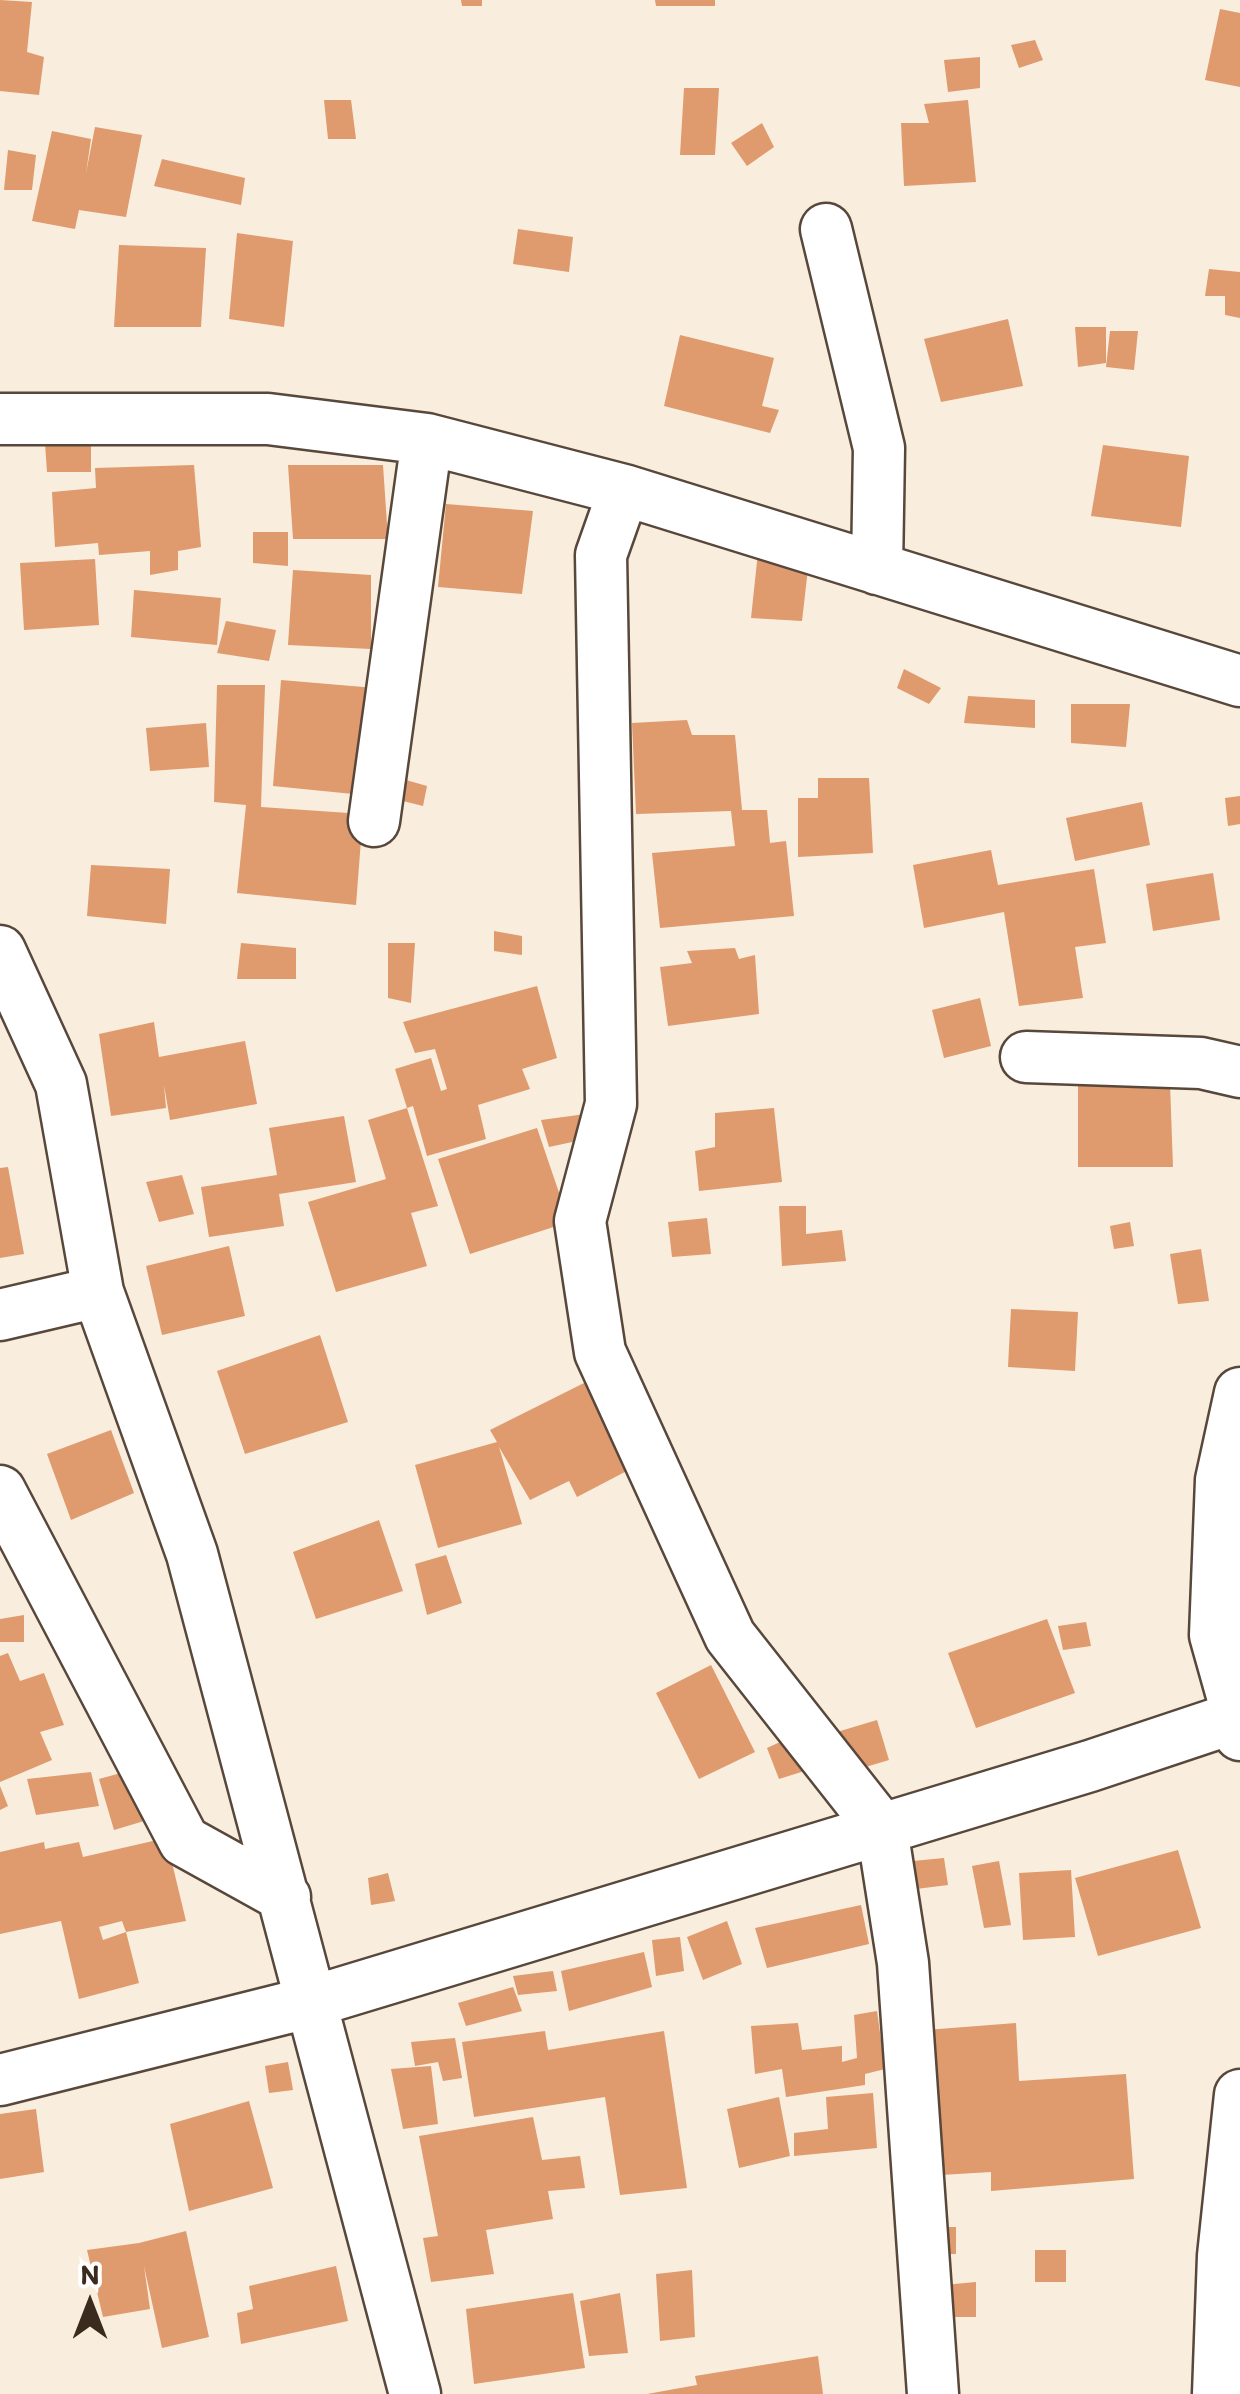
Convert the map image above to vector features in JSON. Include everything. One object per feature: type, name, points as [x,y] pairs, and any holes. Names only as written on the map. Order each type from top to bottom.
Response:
[{"type":"street","points":[[826,229],[879,448],[877,569]]},
{"type":"street","points":[[0,419],[268,419],[427,440],[624,490],[1240,681]]},
{"type":"street","points":[[374,821],[427,440]]},
{"type":"street","points":[[624,490],[601,554],[611,1104],[580,1221],[600,1352],[730,1636],[882,1829],[903,1963],[932,2394]]},
{"type":"street","points":[[0,951],[60,1084],[98,1292],[192,1554],[415,2394]]},
{"type":"street","points":[[1026,1057],[1201,1063],[1240,1072]]},
{"type":"street","points":[[0,1315],[98,1292]]},
{"type":"street","points":[[0,2080],[311,2002],[1239,1722],[1214,1635],[1221,1480],[1240,1393]]},
{"type":"street","points":[[0,1490],[184,1842],[285,1897]]},
{"type":"street","points":[[1218,2394],[1232,2256],[1240,2095]]},
{"type":"building","points":[[0,0],[32,2],[27,52],[44,57],[39,95],[0,91]]},
{"type":"building","points":[[461,0],[482,0],[482,6],[462,6]]},
{"type":"building","points":[[655,0],[715,0],[715,6],[656,6]]},
{"type":"building","points":[[1220,9],[1240,13],[1240,87],[1205,80]]},
{"type":"building","points":[[1035,40],[1043,60],[1019,68],[1011,45]]},
{"type":"building","points":[[980,57],[980,88],[948,92],[944,60]]},
{"type":"building","points":[[684,88],[719,88],[715,155],[680,155]]},
{"type":"building","points":[[324,100],[351,100],[356,139],[328,139]]},
{"type":"building","points":[[968,100],[976,182],[904,186],[901,123],[929,123],[924,104]]},
{"type":"building","points":[[762,123],[774,147],[747,166],[731,143]]},
{"type":"building","points":[[95,127],[142,135],[126,217],[79,210],[75,229],[32,221],[52,131],[91,139],[86,173]]},
{"type":"building","points":[[8,150],[36,155],[32,190],[4,190]]},
{"type":"building","points":[[162,159],[245,178],[241,205],[154,186]]},
{"type":"building","points":[[518,229],[573,237],[569,272],[513,264]]},
{"type":"building","points":[[237,233],[293,241],[284,327],[229,319]]},
{"type":"building","points":[[119,245],[206,248],[201,327],[114,327]]},
{"type":"building","points":[[1209,269],[1240,272],[1240,318],[1225,315],[1225,296],[1205,296]]},
{"type":"building","points":[[1008,319],[1023,386],[941,402],[924,339]]},
{"type":"building","points":[[1075,327],[1106,327],[1106,363],[1078,367]]},
{"type":"building","points":[[1110,331],[1138,331],[1134,370],[1106,367]]},
{"type":"building","points":[[680,335],[774,358],[762,406],[779,410],[770,433],[664,406]]},
{"type":"building","points":[[91,425],[91,472],[47,472],[44,429]]},
{"type":"building","points":[[1103,445],[1189,456],[1181,527],[1091,516]]},
{"type":"building","points":[[194,465],[201,547],[178,551],[178,570],[150,575],[150,551],[99,555],[98,543],[55,547],[52,492],[96,488],[95,468]]},
{"type":"building","points":[[288,465],[383,465],[388,539],[293,539]]},
{"type":"building","points":[[446,504],[533,511],[522,594],[438,587]]},
{"type":"building","points":[[253,532],[288,532],[288,566],[253,563]]},
{"type":"building","points":[[759,543],[810,551],[802,621],[751,618]]},
{"type":"building","points":[[95,559],[99,625],[24,630],[20,563]]},
{"type":"building","points":[[293,570],[371,575],[371,649],[288,645]]},
{"type":"building","points":[[134,590],[221,598],[217,645],[131,637]]},
{"type":"building","points":[[226,621],[276,630],[269,661],[217,653]]},
{"type":"building","points":[[904,669],[941,688],[929,704],[897,688]]},
{"type":"building","points":[[281,680],[375,688],[363,795],[273,786]]},
{"type":"building","points":[[217,685],[265,685],[261,807],[363,814],[356,905],[237,893],[246,805],[214,802]]},
{"type":"building","points":[[968,696],[1035,700],[1035,728],[964,723]]},
{"type":"building","points":[[1071,704],[1130,704],[1126,747],[1071,743]]},
{"type":"building","points":[[687,720],[692,735],[735,735],[742,810],[767,810],[770,843],[786,841],[794,916],[660,928],[652,853],[735,846],[731,811],[636,814],[632,723]]},
{"type":"building","points":[[206,723],[209,767],[150,771],[146,728]]},
{"type":"building","points":[[399,778],[427,786],[423,806],[391,798]]},
{"type":"building","points":[[818,778],[869,778],[873,853],[798,857],[798,798],[818,798]]},
{"type":"building","points":[[1240,796],[1240,824],[1228,826],[1225,798]]},
{"type":"building","points":[[1142,802],[1150,845],[1075,861],[1066,818]]},
{"type":"building","points":[[991,850],[998,885],[1094,869],[1106,943],[1075,947],[1083,998],[1019,1006],[1004,912],[924,928],[913,865]]},
{"type":"building","points":[[91,865],[170,869],[166,924],[87,916]]},
{"type":"building","points":[[1213,873],[1220,920],[1153,931],[1146,884]]},
{"type":"building","points":[[494,931],[522,936],[522,955],[494,951]]},
{"type":"building","points":[[241,943],[296,948],[296,979],[237,979]]},
{"type":"building","points":[[388,943],[415,943],[411,1003],[388,998]]},
{"type":"building","points":[[735,948],[739,959],[755,955],[759,1014],[668,1026],[660,967],[692,963],[687,951]]},
{"type":"building","points":[[537,986],[557,1058],[522,1069],[530,1089],[478,1105],[486,1139],[427,1156],[413,1106],[407,1108],[395,1069],[431,1058],[441,1091],[447,1089],[435,1049],[415,1053],[403,1022]]},
{"type":"building","points":[[980,998],[991,1046],[944,1058],[932,1010]]},
{"type":"building","points":[[154,1022],[159,1057],[245,1041],[257,1104],[170,1120],[164,1085],[166,1108],[111,1116],[99,1034]]},
{"type":"building","points":[[1078,1084],[1170,1084],[1173,1167],[1078,1167]]},
{"type":"building","points":[[407,1108],[438,1206],[411,1213],[427,1266],[336,1292],[308,1202],[386,1179],[368,1120]]},
{"type":"building","points":[[774,1108],[782,1182],[699,1191],[695,1151],[715,1147],[715,1113]]},
{"type":"building","points":[[593,1113],[600,1136],[549,1147],[541,1120]]},
{"type":"building","points":[[344,1116],[356,1182],[279,1194],[284,1226],[209,1237],[201,1187],[277,1175],[269,1128]]},
{"type":"building","points":[[537,1128],[569,1222],[470,1254],[438,1159]]},
{"type":"building","points":[[8,1167],[24,1254],[0,1258],[0,1168]]},
{"type":"building","points":[[182,1175],[194,1214],[159,1222],[146,1182]]},
{"type":"building","points":[[779,1206],[806,1206],[806,1234],[842,1230],[846,1261],[782,1266]]},
{"type":"building","points":[[707,1218],[711,1254],[672,1257],[668,1222]]},
{"type":"building","points":[[1130,1222],[1134,1246],[1114,1249],[1110,1226]]},
{"type":"building","points":[[229,1246],[245,1316],[162,1335],[146,1266]]},
{"type":"building","points":[[1201,1249],[1209,1301],[1178,1304],[1170,1254]]},
{"type":"building","points":[[1011,1309],[1078,1312],[1075,1371],[1008,1367]]},
{"type":"building","points":[[320,1335],[348,1422],[245,1454],[217,1371]]},
{"type":"building","points":[[600,1375],[644,1462],[577,1497],[569,1481],[530,1500],[499,1447],[522,1524],[438,1548],[415,1465],[497,1442],[490,1430]]},
{"type":"building","points":[[111,1430],[134,1493],[71,1520],[47,1454]]},
{"type":"building","points":[[379,1520],[403,1591],[316,1619],[293,1552]]},
{"type":"building","points":[[446,1555],[462,1603],[427,1615],[415,1564]]},
{"type":"building","points":[[24,1615],[24,1642],[0,1642],[0,1619]]},
{"type":"building","points":[[1047,1619],[1075,1693],[976,1728],[948,1653]]},
{"type":"building","points":[[1086,1622],[1091,1646],[1063,1650],[1058,1626]]},
{"type":"building","points":[[8,1653],[20,1681],[44,1673],[64,1725],[40,1732],[52,1760],[0,1782],[0,1656]]},
{"type":"building","points":[[711,1665],[755,1752],[699,1779],[656,1693]]},
{"type":"building","points":[[877,1720],[889,1760],[849,1772],[837,1732]]},
{"type":"building","points":[[802,1732],[814,1768],[779,1779],[767,1748]]},
{"type":"building","points":[[139,1768],[154,1818],[114,1830],[99,1779]]},
{"type":"building","points":[[91,1772],[99,1806],[36,1815],[27,1779]]},
{"type":"building","points":[[0,1786],[8,1806],[0,1810]]},
{"type":"building","points":[[166,1838],[186,1921],[126,1932],[139,1983],[79,1999],[61,1921],[0,1934],[0,1852],[44,1842],[45,1849],[79,1842],[83,1857]],"holes":[[[122,1921],[126,1932],[103,1940],[99,1927]]]},
{"type":"building","points":[[1178,1850],[1201,1928],[1098,1956],[1075,1878]]},
{"type":"building","points":[[944,1858],[948,1885],[916,1889],[913,1861]]},
{"type":"building","points":[[999,1861],[1011,1925],[984,1928],[972,1866]]},
{"type":"building","points":[[1071,1870],[1075,1937],[1023,1940],[1019,1873]]},
{"type":"building","points":[[388,1873],[395,1901],[371,1905],[368,1878]]},
{"type":"building","points":[[861,1905],[869,1944],[767,1968],[755,1928]]},
{"type":"building","points":[[727,1921],[742,1964],[703,1980],[687,1937]]},
{"type":"building","points":[[680,1937],[684,1971],[656,1976],[652,1940]]},
{"type":"building","points":[[644,1952],[652,1987],[569,2011],[561,1971]]},
{"type":"building","points":[[553,1971],[557,1991],[518,1995],[513,1976]]},
{"type":"building","points":[[513,1987],[522,2011],[466,2026],[458,2003]]},
{"type":"building","points":[[877,2011],[885,2069],[865,2074],[865,2085],[786,2097],[782,2069],[755,2074],[751,2026],[798,2023],[802,2050],[842,2046],[842,2062],[857,2058],[854,2015]]},
{"type":"building","points":[[1016,2023],[1019,2081],[1126,2074],[1134,2179],[991,2191],[991,2172],[924,2176],[913,2031]]},
{"type":"building","points":[[545,2031],[548,2050],[664,2031],[687,2188],[620,2195],[605,2097],[474,2117],[462,2042]]},
{"type":"building","points":[[455,2038],[462,2078],[443,2081],[438,2062],[415,2066],[411,2042]]},
{"type":"building","points":[[288,2062],[293,2090],[269,2093],[265,2066]]},
{"type":"building","points":[[431,2066],[438,2124],[403,2129],[391,2069]]},
{"type":"building","points":[[873,2093],[877,2148],[794,2156],[794,2133],[828,2129],[826,2097]]},
{"type":"building","points":[[779,2097],[790,2156],[739,2168],[727,2109]]},
{"type":"building","points":[[249,2101],[273,2188],[189,2211],[170,2124]]},
{"type":"building","points":[[36,2109],[44,2172],[0,2179],[0,2114]]},
{"type":"building","points":[[533,2117],[542,2160],[580,2156],[585,2188],[548,2191],[553,2219],[486,2230],[494,2274],[431,2282],[423,2238],[438,2236],[419,2136]]},
{"type":"building","points":[[932,2227],[956,2227],[956,2254],[932,2254]]},
{"type":"building","points":[[186,2231],[209,2337],[162,2348],[144,2266],[150,2309],[103,2317],[87,2250]]},
{"type":"building","points":[[1035,2250],[1066,2250],[1066,2282],[1035,2282]]},
{"type":"building","points":[[336,2266],[348,2321],[241,2344],[237,2313],[253,2309],[249,2286]]},
{"type":"building","points":[[692,2270],[695,2337],[660,2341],[656,2274]]},
{"type":"building","points":[[976,2282],[976,2317],[932,2317],[932,2286]]},
{"type":"building","points":[[573,2293],[585,2368],[474,2384],[466,2309]]},
{"type":"building","points":[[620,2293],[628,2353],[589,2356],[580,2301]]},
{"type":"building","points":[[818,2356],[823,2394],[647,2394],[697,2385],[695,2376]]}]
